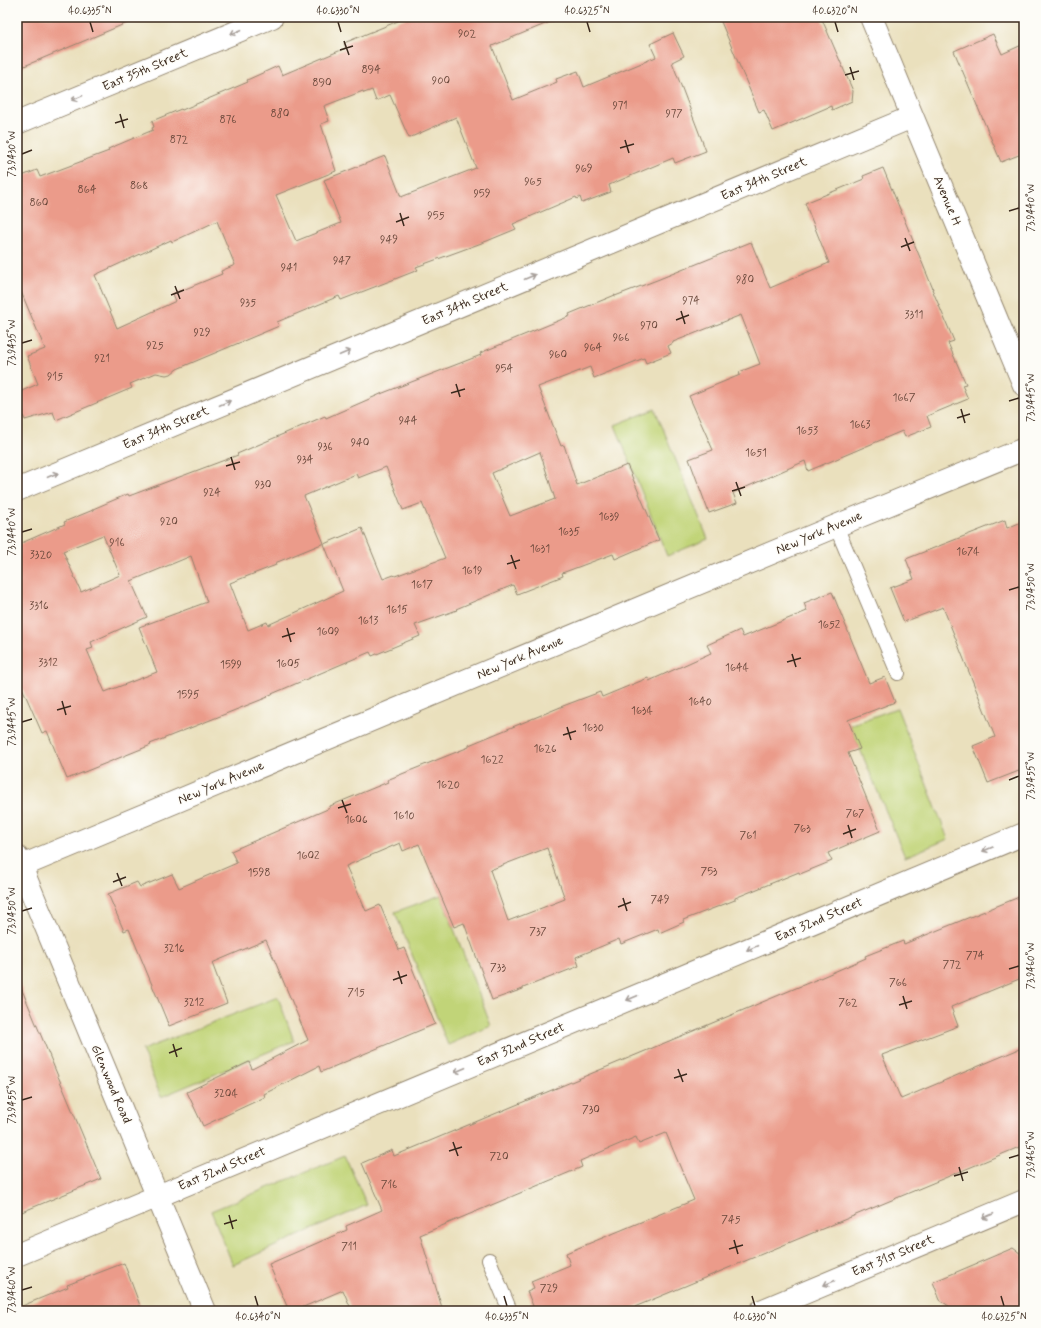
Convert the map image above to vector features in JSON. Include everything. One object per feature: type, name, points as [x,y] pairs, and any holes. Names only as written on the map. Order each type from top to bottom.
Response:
[{"type":"street","name":"East 35th Street","points":[[17,124],[272,17]]},
{"type":"street","name":"Avenue H","points":[[870,17],[1024,385]]},
{"type":"street","name":"East 34th Street","points":[[17,490],[912,117]]},
{"type":"street","name":"New York Avenue","points":[[18,864],[1024,449]]},
{"type":"street","name":"East 32nd Street","points":[[17,1255],[1024,834]]},
{"type":"street","name":"Glenwood Road","points":[[18,864],[205,1311]]},
{"type":"street","name":"East 31st Street","points":[[762,1311],[1024,1201]]},
{"type":"lane","points":[[836,526],[898,673]]},
{"type":"lane","points":[[489,1260],[510,1311]]},
{"type":"green space","points":[[655,409],[708,539],[667,556],[615,425]]},
{"type":"green space","points":[[897,708],[948,839],[905,857],[850,725]]},
{"type":"green space","points":[[441,895],[491,1026],[448,1045],[395,912]]},
{"type":"green space","points":[[278,997],[294,1041],[161,1097],[142,1050]]},
{"type":"green space","points":[[345,1156],[367,1205],[233,1265],[211,1211]]},
{"type":"building","points":[[17,17],[141,17],[22,67],[17,53]]},
{"type":"building","points":[[408,17],[562,17],[492,46],[513,100],[557,82],[556,79],[578,71],[584,87],[656,57],[650,44],[673,33],[684,56],[672,62],[706,151],[675,163],[673,158],[609,185],[611,192],[582,203],[580,197],[577,199],[576,197],[513,224],[516,229],[416,267],[418,270],[341,300],[339,296],[277,322],[279,326],[177,369],[171,374],[166,375],[156,373],[130,384],[132,388],[56,420],[53,412],[25,420],[17,401],[17,393],[38,384],[27,356],[45,349],[17,282],[17,178],[37,170],[40,177],[109,151],[108,149],[153,130],[152,128],[154,127],[152,121],[248,82],[247,80],[278,66],[282,75],[346,48],[344,43]],"holes":[[[372,90],[376,101],[390,95],[409,138],[456,117],[476,168],[401,197],[385,156],[324,180],[341,223],[296,241],[276,195],[336,171],[321,124],[329,121],[324,106],[363,91],[364,93]],[[217,221],[235,265],[221,271],[222,274],[173,294],[176,301],[117,328],[95,275],[171,240],[172,242]]]},
{"type":"building","points":[[719,17],[821,17],[853,91],[852,101],[832,110],[831,106],[773,131],[764,110],[759,112]]},
{"type":"building","points":[[993,34],[1002,54],[1024,44],[1024,153],[1001,162],[954,51]]},
{"type":"building","points":[[883,168],[954,341],[948,343],[966,384],[962,385],[968,399],[927,416],[931,427],[905,437],[902,431],[808,471],[805,461],[733,493],[737,503],[709,513],[689,459],[713,450],[689,396],[740,375],[739,372],[760,364],[741,315],[673,342],[668,346],[671,353],[646,363],[644,358],[594,378],[590,367],[538,387],[561,446],[564,445],[577,485],[627,465],[659,540],[615,559],[613,554],[562,573],[563,576],[517,594],[513,585],[456,609],[457,610],[415,625],[420,636],[372,656],[370,652],[267,696],[268,697],[67,779],[47,731],[42,733],[17,676],[17,545],[65,524],[64,522],[128,494],[129,496],[238,455],[237,454],[325,416],[326,418],[383,393],[481,355],[480,353],[570,316],[569,314],[751,242],[770,288],[829,263],[805,203],[864,179],[863,176]],"holes":[[[540,452],[555,499],[510,516],[492,473]],[[386,467],[403,510],[422,503],[445,558],[383,579],[362,528],[324,544],[343,591],[268,625],[267,622],[248,630],[230,583],[276,565],[275,563],[324,543],[304,496],[356,474],[358,478]],[[103,535],[120,575],[81,592],[63,551]],[[191,556],[207,602],[139,627],[157,672],[105,692],[87,650],[93,648],[91,642],[147,617],[131,581]]]},
{"type":"building","points":[[1005,520],[1007,528],[1024,521],[1024,769],[988,783],[973,746],[995,737],[943,607],[904,622],[890,588],[914,579],[906,559]]},
{"type":"building","points":[[832,592],[869,683],[885,677],[895,702],[848,720],[860,749],[848,753],[880,831],[828,853],[832,861],[800,874],[799,872],[735,898],[735,900],[683,920],[684,922],[659,933],[658,929],[621,944],[619,939],[576,957],[579,966],[492,1000],[464,923],[454,927],[419,844],[403,851],[400,843],[346,866],[366,911],[380,905],[399,950],[404,948],[435,1024],[321,1072],[319,1066],[264,1094],[265,1097],[203,1126],[187,1092],[249,1062],[252,1069],[308,1040],[266,940],[212,963],[227,1003],[169,1026],[129,929],[124,931],[108,894],[137,882],[140,887],[172,874],[179,888],[237,863],[231,851],[330,808],[330,806],[388,782],[387,780],[469,747],[469,745],[563,706],[600,692],[602,697],[648,678],[649,681],[711,653],[707,645],[740,630],[743,637],[807,611],[804,603]],"holes":[[[547,848],[565,899],[508,921],[490,870]]]},
{"type":"building","points":[[1024,895],[1024,977],[951,1007],[958,1026],[882,1055],[901,1099],[1024,1047],[1024,1145],[625,1311],[535,1311],[527,1291],[534,1288],[531,1281],[570,1265],[566,1253],[694,1200],[666,1133],[639,1144],[636,1137],[580,1161],[582,1167],[420,1235],[443,1311],[352,1311],[343,1290],[294,1311],[289,1311],[269,1264],[347,1230],[346,1226],[382,1210],[362,1163],[392,1150],[394,1156],[820,978],[866,958],[865,956],[903,941],[904,944]]},
{"type":"building","points":[[17,978],[101,1179],[17,1214]]},
{"type":"building","points":[[1013,1248],[1024,1256],[1024,1311],[956,1311],[940,1300],[933,1282]]},
{"type":"building","points":[[124,1263],[142,1311],[17,1311],[17,1308],[68,1287],[67,1285]]}]
